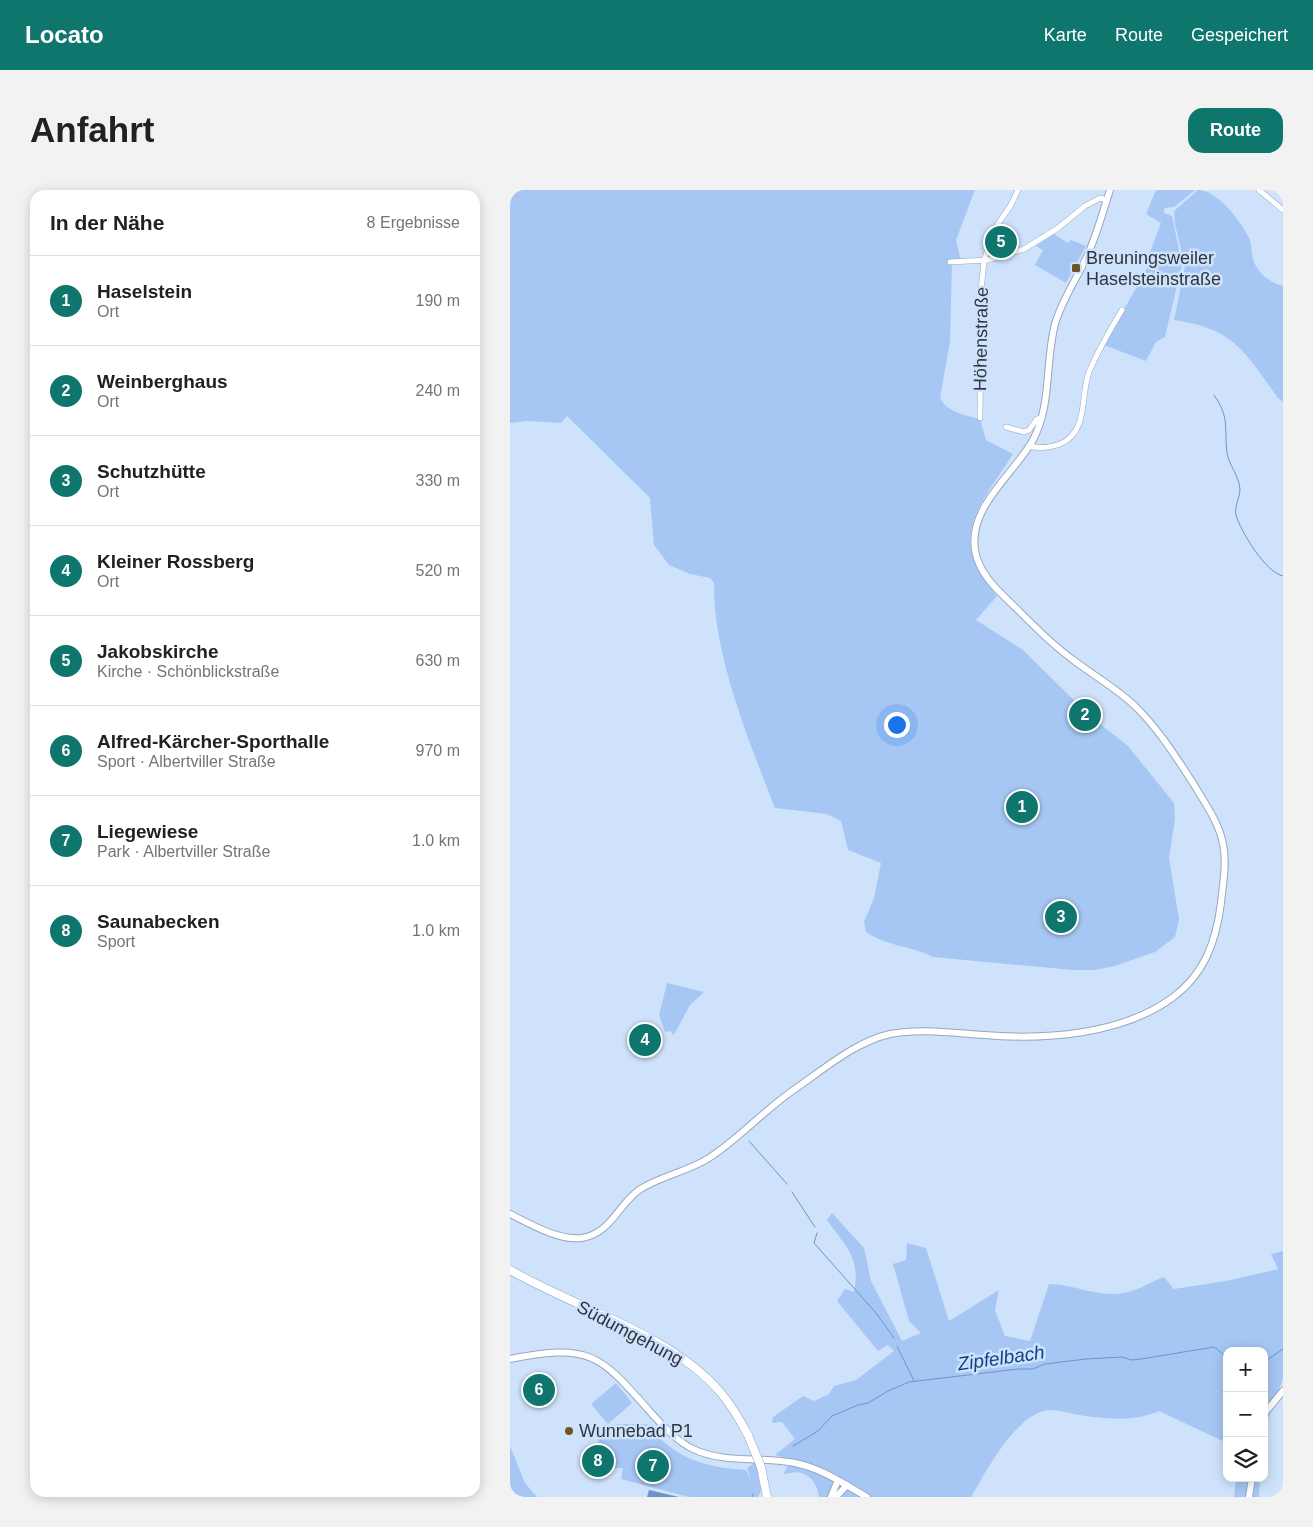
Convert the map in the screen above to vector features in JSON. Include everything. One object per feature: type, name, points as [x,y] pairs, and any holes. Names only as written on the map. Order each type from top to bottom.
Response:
[{"type":"main road","name":"Südumgehung","points":[[510,1270],[628,1328],[663,1347],[702,1374],[735,1412],[748,1435],[761,1467],[767,1497]]},
{"type":"street","name":"Höhenstraße","points":[[980,418],[981,291],[984,261],[994,230],[1011,205],[1018,190]]},
{"type":"street","points":[[510,1214],[565,1237],[575,1238],[594,1234],[612,1222],[633,1195],[642,1188],[682,1173],[710,1158],[777,1101],[846,1054],[875,1039],[912,1031],[1020,1038],[1074,1033],[1125,1020],[1154,1009],[1186,987],[1204,965],[1217,932],[1225,861],[1221,834],[1212,814],[1164,740],[1135,706],[1050,641],[1002,594],[980,567],[974,545],[977,522],[985,506],[1029,446],[1042,418],[1052,339],[1057,317],[1091,247],[1110,190]]},
{"type":"street","points":[[1259,190],[1283,210]]},
{"type":"street","points":[[950,262],[984,261],[1005,256],[1033,245],[1085,206],[1100,198],[1106,200]]},
{"type":"street","points":[[1029,446],[1041,448],[1053,446],[1067,440],[1077,430],[1089,373],[1122,310]]},
{"type":"street","points":[[1006,427],[1024,432],[1029,430],[1036,419],[1042,418]]},
{"type":"street","points":[[510,1359],[558,1351],[576,1353],[596,1359],[616,1374],[671,1434],[693,1449],[718,1457],[776,1460],[803,1465],[838,1480],[867,1497]]},
{"type":"street","points":[[1268,1409],[1283,1390]]},
{"type":"street","points":[[831,1497],[838,1480]]},
{"type":"street","points":[[1249,1497],[1251,1482]]},
{"type":"street","points":[[836,1497],[847,1486]]},
{"type":"shaded area","points":[[510,190],[975,190],[956,240],[961,262],[952,264],[950,342],[940,398],[952,410],[980,419],[986,440],[1013,454],[979,508],[973,524],[970,540],[973,557],[982,575],[997,596],[976,620],[1023,650],[1089,715],[1128,746],[1174,803],[1175,819],[1169,858],[1179,919],[1175,937],[1155,952],[1115,966],[1094,970],[1073,970],[933,957],[890,943],[866,932],[864,922],[874,898],[881,863],[848,850],[841,821],[827,814],[775,808],[754,755],[726,668],[715,611],[714,583],[710,578],[690,574],[669,565],[654,545],[650,498],[567,416],[561,423],[527,421],[510,423]]},
{"type":"shaded area","points":[[1156,190],[1195,190],[1174,207],[1164,208],[1164,213],[1172,216],[1182,264],[1165,337],[1156,342],[1146,361],[1104,345],[1149,265],[1146,263],[1161,223],[1146,214]]},
{"type":"shaded area","points":[[1198,190],[1213,195],[1227,207],[1249,238],[1257,269],[1268,279],[1283,286],[1283,402],[1246,355],[1225,336],[1211,329],[1174,320],[1185,266],[1175,224],[1174,211]]},
{"type":"shaded area","points":[[1054,234],[1068,243],[1071,240],[1086,246],[1066,283],[1035,265],[1043,250],[1036,246]]},
{"type":"shaded area","points":[[667,983],[704,992],[690,1005],[674,1035],[670,1031],[665,1032],[659,1015]]},
{"type":"shaded area","points":[[832,1213],[864,1248],[871,1281],[902,1341],[921,1333],[909,1321],[893,1264],[906,1260],[907,1243],[926,1248],[949,1321],[999,1290],[995,1310],[1005,1336],[1030,1341],[1049,1284],[1115,1294],[1134,1290],[1164,1277],[1174,1289],[1226,1281],[1278,1269],[1271,1254],[1283,1251],[1283,1379],[1268,1419],[1268,1347],[1223,1347],[1223,1441],[1159,1411],[1140,1417],[1120,1419],[1049,1410],[1025,1421],[1014,1432],[1003,1445],[971,1497],[819,1497],[815,1484],[807,1476],[796,1472],[783,1475],[791,1459],[775,1455],[795,1439],[782,1422],[772,1423],[773,1417],[803,1396],[814,1401],[829,1394],[834,1386],[856,1380],[894,1351],[888,1345],[878,1351],[837,1301],[845,1289],[854,1292],[855,1270],[850,1253],[827,1220]]},
{"type":"shaded area","points":[[616,1383],[632,1403],[608,1424],[591,1404]]},
{"type":"shaded area","points":[[616,1424],[647,1424],[668,1446],[679,1453],[703,1463],[746,1470],[751,1480],[747,1468],[755,1462],[762,1488],[758,1497],[689,1497],[621,1479],[623,1468],[612,1468],[612,1460],[604,1455],[598,1440]]},
{"type":"shaded area","points":[[510,1446],[525,1483],[537,1497],[510,1497]]},
{"type":"shaded area","points":[[1236,1482],[1260,1482],[1259,1497],[1234,1497]]},
{"type":"shaded area","points":[[649,1490],[679,1497],[647,1497]]},
{"type":"waterway","points":[[1214,395],[1224,417],[1227,453],[1240,489],[1236,505],[1236,515],[1255,551],[1269,568],[1283,576]]},
{"type":"waterway","points":[[749,1141],[787,1184]]},
{"type":"waterway","points":[[792,1192],[815,1227]]},
{"type":"waterway","points":[[817,1233],[814,1243],[876,1313],[894,1338]]},
{"type":"waterway","points":[[897,1346],[914,1381]]},
{"type":"waterway","name":"Zipfelbach","points":[[793,1446],[818,1431],[832,1416],[858,1405],[868,1403],[888,1391],[909,1382],[1018,1369],[1033,1369],[1045,1364],[1086,1359],[1122,1357],[1132,1360],[1141,1359],[1214,1347],[1223,1354]]},
{"type":"waterway","name":"Zipfelbach","points":[[1268,1359],[1283,1349]]},
{"type":"place","name":"Jakobskirche","points":[[1001,242]]},
{"type":"place","name":"Breuningsweiler Haselsteinstraße","points":[[1076,268]]},
{"type":"place","name":"Weinberghaus","points":[[1085,715]]},
{"type":"place","name":"Haselstein","points":[[1022,807]]},
{"type":"place","name":"Schutzhütte","points":[[1061,917]]},
{"type":"place","name":"Kleiner Rossberg","points":[[645,1040]]},
{"type":"place","name":"Alfred-Kärcher-Sporthalle","points":[[539,1390]]},
{"type":"place","name":"Wunnebad P1","points":[[569,1431]]},
{"type":"place","name":"Saunabecken","points":[[598,1461]]},
{"type":"place","name":"Liegewiese","points":[[653,1466]]}]
